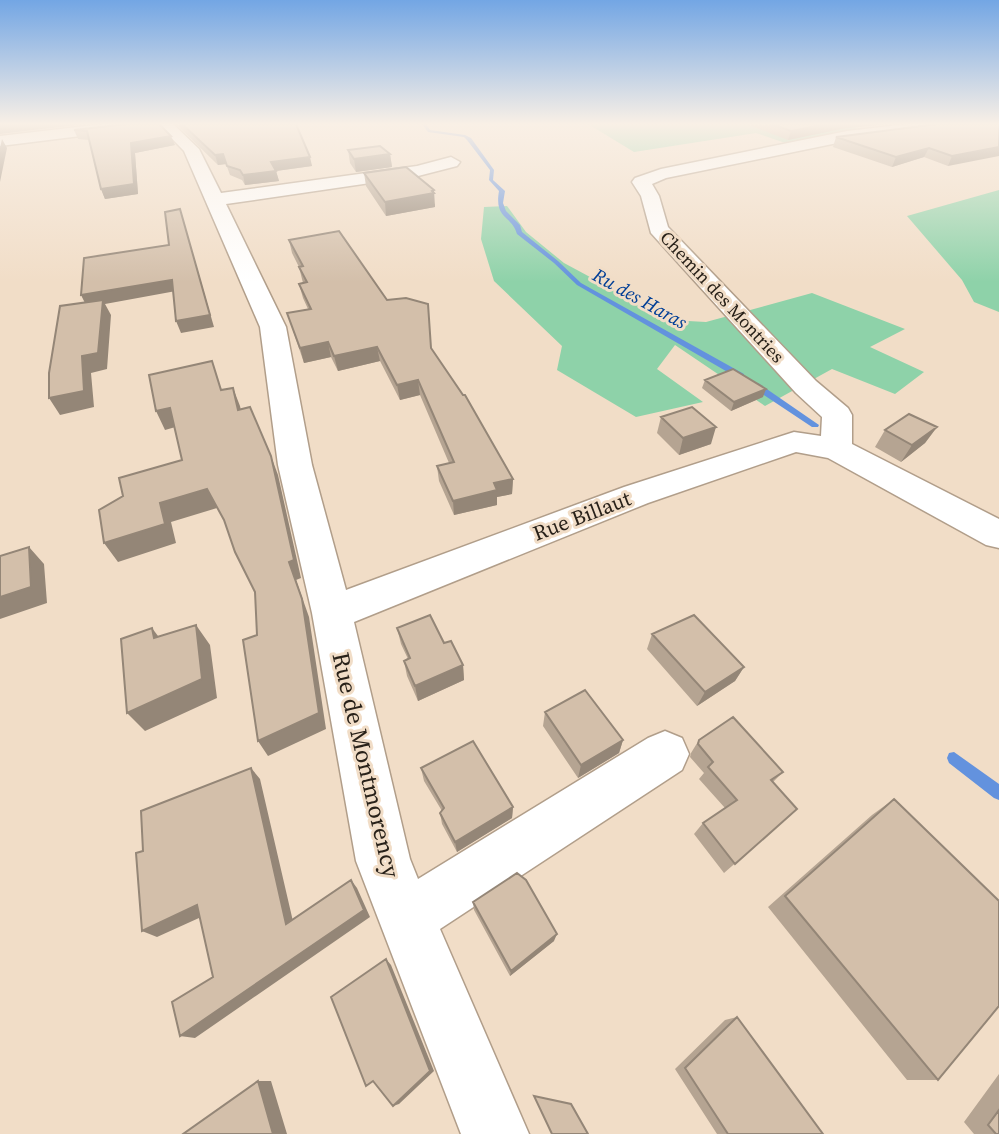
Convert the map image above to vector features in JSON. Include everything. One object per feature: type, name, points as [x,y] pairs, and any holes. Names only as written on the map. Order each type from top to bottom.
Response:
[{"type":"street","name":"Rue de Montmorency","points":[[204,177],[273,327],[295,465],[332,613],[383,861],[495,1134]]},
{"type":"street","points":[[214,200],[373,177]]},
{"type":"street","name":"Chemin des Montries","points":[[653,177],[641,181],[650,196],[657,229],[806,387],[837,415],[836,449]]},
{"type":"street","name":"Rue Billaut","points":[[332,613],[636,495],[794,442],[836,449],[999,535]]},
{"type":"street","points":[[407,918],[665,754]]},
{"type":"green space","points":[[999,190],[999,312],[974,302],[962,280],[907,216]]},
{"type":"green space","points":[[507,206],[526,232],[564,263],[670,320],[706,322],[812,293],[905,329],[870,347],[924,372],[895,394],[832,369],[765,406],[675,345],[657,369],[703,402],[636,417],[557,370],[562,346],[494,281],[481,239],[484,207]]},
{"type":"building","points":[[98,177],[133,177],[134,184],[101,189]]},
{"type":"building","points":[[367,177],[418,177],[434,190],[434,193],[385,202]]},
{"type":"building","points":[[180,209],[210,315],[176,321],[172,280],[81,295],[84,258],[169,245],[165,212]]},
{"type":"building","points":[[339,231],[387,300],[406,298],[428,304],[431,348],[465,395],[513,479],[494,483],[497,490],[453,501],[437,466],[454,462],[418,380],[397,385],[377,347],[334,356],[328,342],[300,348],[287,313],[311,309],[299,284],[307,282],[299,267],[303,266],[289,240]]},
{"type":"building","points":[[103,300],[98,353],[82,356],[84,391],[49,398],[49,373],[60,306]]},
{"type":"building","points":[[212,361],[221,390],[233,388],[238,410],[250,407],[271,456],[294,560],[289,562],[302,599],[319,713],[258,741],[243,640],[257,635],[255,592],[235,552],[224,520],[207,489],[160,503],[165,524],[104,543],[99,510],[123,496],[119,478],[182,460],[170,408],[156,411],[149,375]]},
{"type":"building","points":[[733,369],[766,389],[734,402],[705,380]]},
{"type":"building","points":[[692,407],[716,427],[683,438],[661,417]]},
{"type":"building","points":[[909,414],[937,427],[912,445],[885,430]]},
{"type":"building","points":[[29,547],[31,587],[0,597],[0,556]]},
{"type":"building","points":[[430,615],[444,643],[451,641],[463,665],[415,686],[404,661],[410,658],[397,628]]},
{"type":"building","points":[[694,615],[744,667],[705,692],[652,634]]},
{"type":"building","points":[[196,625],[202,679],[127,713],[121,639],[152,628],[154,638]]},
{"type":"building","points":[[585,690],[623,740],[581,765],[545,712]]},
{"type":"building","points":[[733,717],[783,772],[771,780],[797,809],[735,864],[703,823],[737,800],[708,767],[713,762],[698,744],[699,740]]},
{"type":"building","points":[[473,741],[513,807],[455,842],[440,813],[444,808],[421,768]]},
{"type":"building","points":[[251,768],[286,924],[351,880],[364,910],[180,1036],[172,1002],[213,977],[197,905],[142,931],[136,853],[143,851],[141,811]]},
{"type":"building","points":[[894,799],[999,901],[999,1006],[938,1080],[785,896]]},
{"type":"building","points":[[517,873],[526,880],[557,934],[511,971],[473,902]]},
{"type":"building","points":[[386,959],[430,1071],[393,1106],[373,1081],[366,1086],[331,997]]},
{"type":"building","points":[[737,1017],[823,1134],[728,1134],[685,1068]]},
{"type":"building","points":[[258,1081],[273,1134],[183,1134]]},
{"type":"building","points":[[534,1096],[571,1104],[588,1134],[552,1134]]},
{"type":"building","points":[[999,1110],[999,1134],[996,1134],[988,1125]]},
{"type":"waterway","name":"Ru des Haras","points":[[491,177],[491,180],[502,191],[501,208],[518,226],[519,233],[579,284],[741,376]]},
{"type":"waterway","name":"Ru des Haras","points":[[755,385],[815,425]]},
{"type":"waterway","name":"Ru des Haras","points":[[954,758],[999,793]]}]
